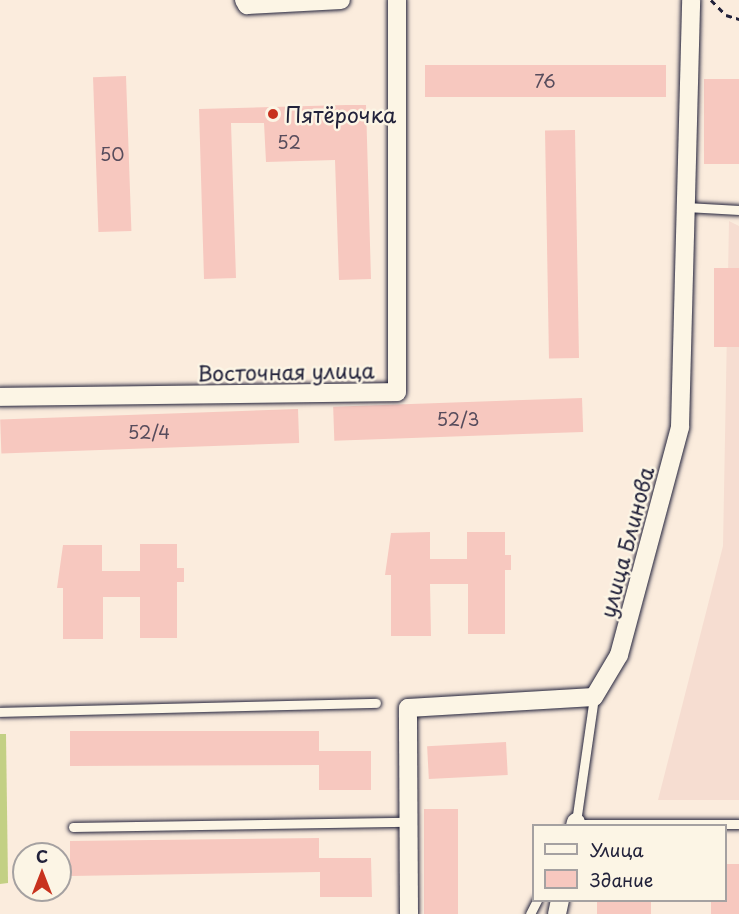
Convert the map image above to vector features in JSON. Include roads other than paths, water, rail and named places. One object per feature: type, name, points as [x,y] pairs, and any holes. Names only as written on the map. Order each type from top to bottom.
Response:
[{"type":"street","points":[[245,2],[341,0]]},
{"type":"street","name":"Восточная улица","points":[[0,397],[397,392],[397,0]]},
{"type":"street","name":"улица Блинова","points":[[594,697],[619,655],[680,427],[691,0]]},
{"type":"street","points":[[409,914],[408,708],[594,697]]},
{"type":"lane","points":[[686,207],[739,210]]},
{"type":"lane","points":[[594,697],[575,824],[739,824]]},
{"type":"lane","points":[[0,712],[376,703]]},
{"type":"lane","points":[[73,827],[408,822]]},
{"type":"place","name":"Пятёрочка","points":[[273,114]]}]
